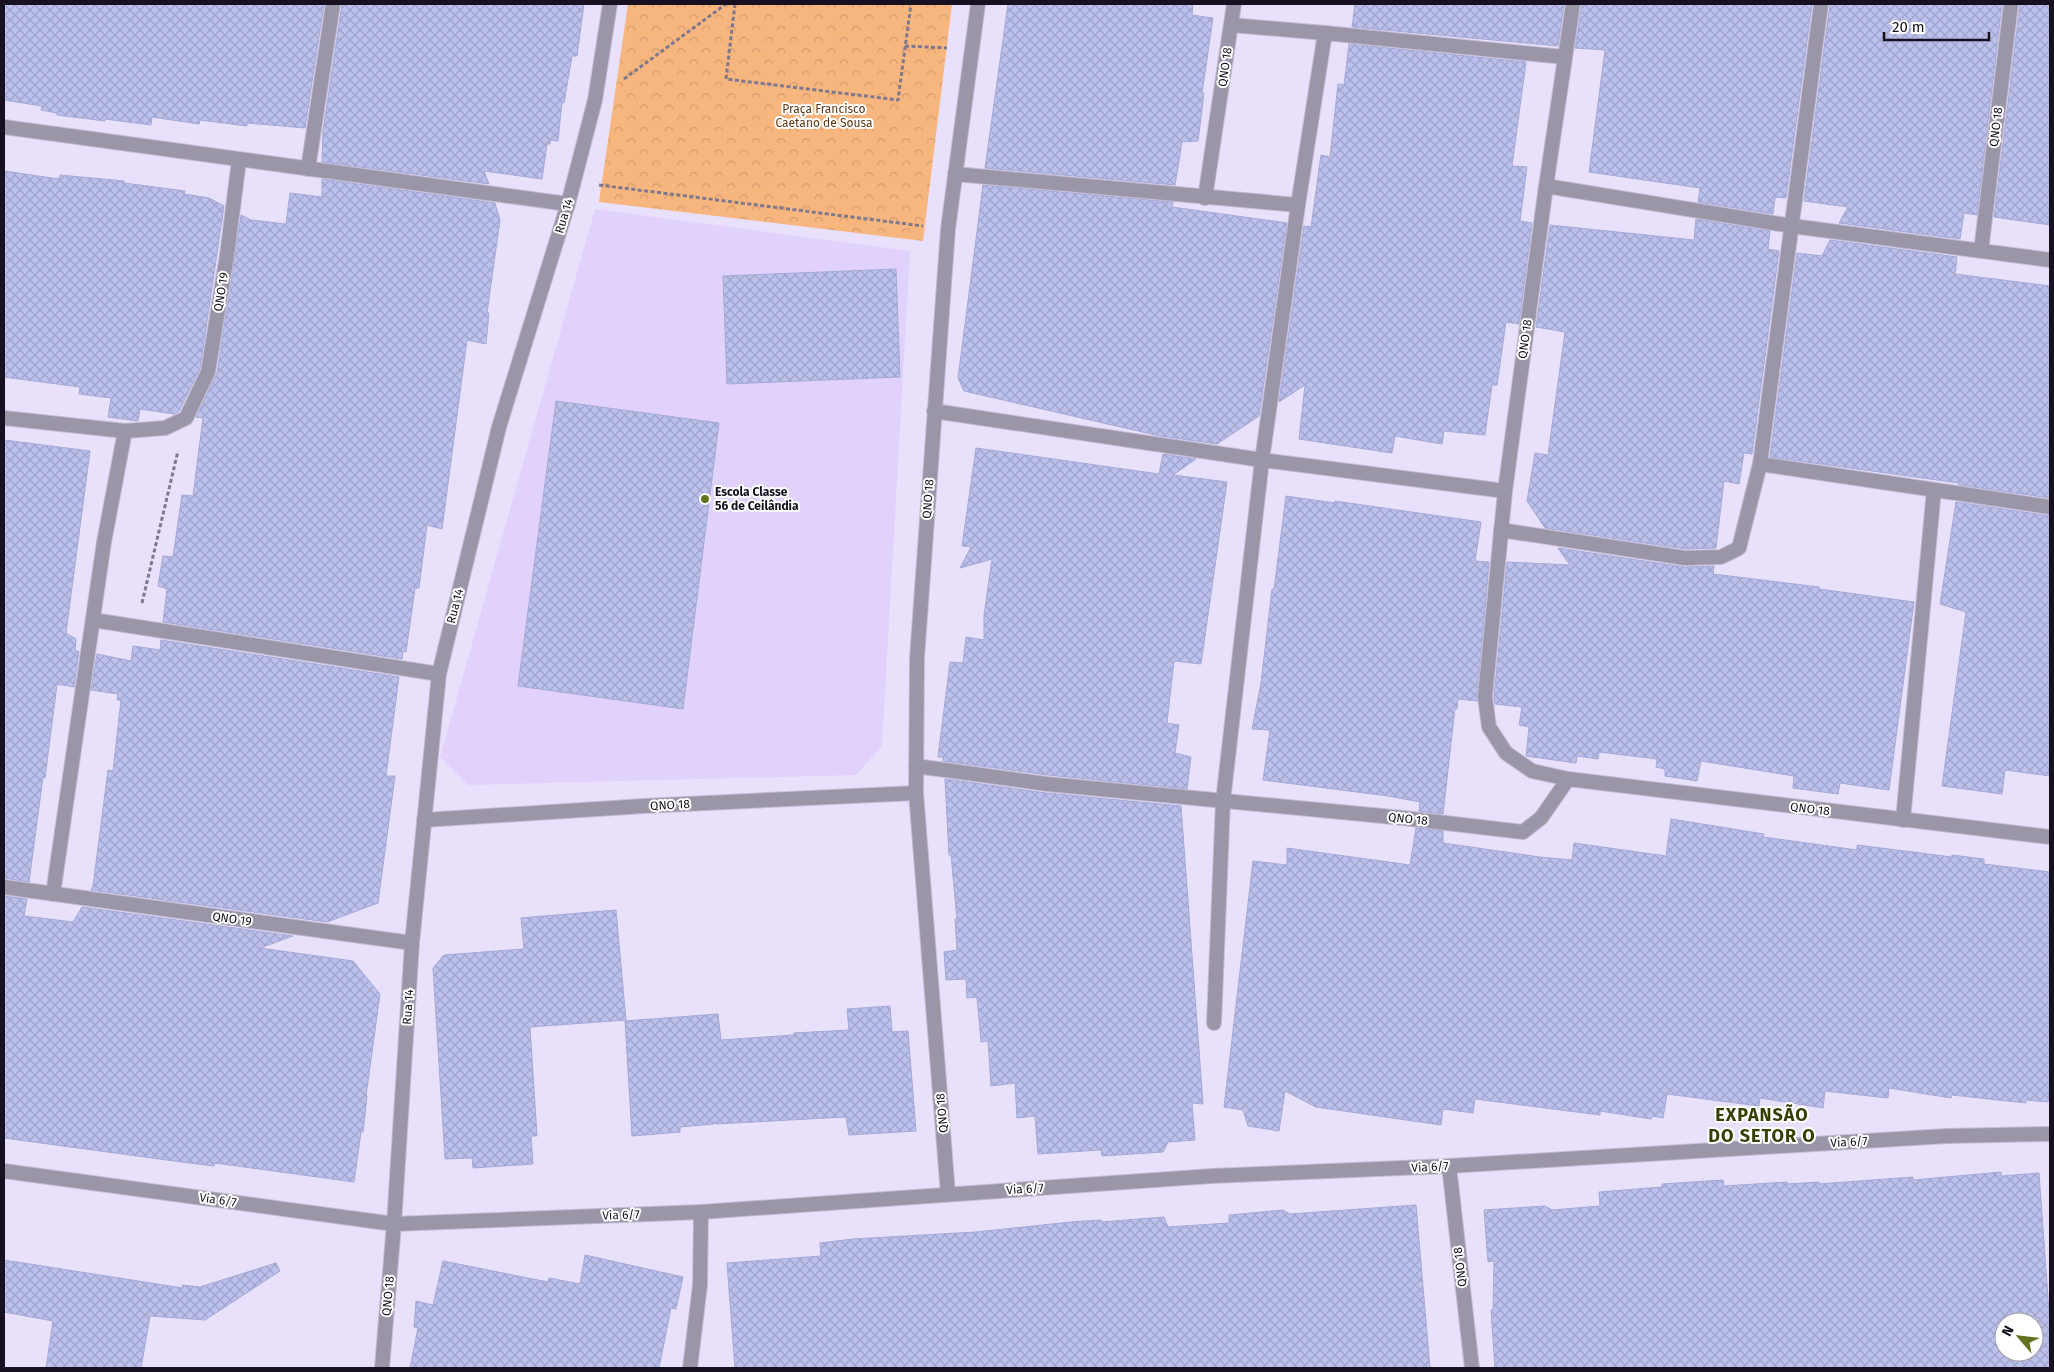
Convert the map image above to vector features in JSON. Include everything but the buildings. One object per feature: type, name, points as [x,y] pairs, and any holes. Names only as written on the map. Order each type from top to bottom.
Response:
[{"type":"street","points":[[308,169],[332,4]]},
{"type":"street","name":"Rua 14","points":[[394,1224],[412,943],[439,674],[499,427],[568,204],[595,100],[610,4]]},
{"type":"street","name":"QNO 18","points":[[948,1194],[916,794],[917,658],[948,230],[978,4]]},
{"type":"street","name":"QNO 18","points":[[1206,198],[1234,4]]},
{"type":"street","name":"QNO 18","points":[[1573,4],[1546,186],[1500,530],[1485,698],[1489,727],[1506,753],[1532,771],[1568,779],[2050,837]]},
{"type":"street","points":[[1500,530],[1685,558],[1722,557],[1739,548],[1760,464],[1820,4]]},
{"type":"street","name":"QNO 18","points":[[1981,251],[2011,4]]},
{"type":"street","points":[[1231,25],[1564,57]]},
{"type":"street","points":[[1214,1023],[1223,801],[1262,460],[1298,204],[1325,33]]},
{"type":"street","points":[[4,127],[568,204]]},
{"type":"street","name":"QNO 19","points":[[186,418],[208,372],[239,160]]},
{"type":"street","points":[[955,174],[1206,198],[1298,204]]},
{"type":"street","points":[[1546,186],[1792,226],[2050,260]]},
{"type":"street","points":[[934,411],[1262,460],[1505,491]]},
{"type":"street","points":[[4,418],[125,431],[166,428],[186,418]]},
{"type":"street","points":[[53,894],[104,542],[125,431]]},
{"type":"street","points":[[1760,464],[2050,507]]},
{"type":"street","points":[[1903,820],[1934,490]]},
{"type":"street","points":[[93,620],[439,674]]},
{"type":"street","name":"QNO 18","points":[[916,766],[1047,784],[1523,832],[1541,818],[1568,779]]},
{"type":"street","name":"QNO 18","points":[[424,820],[644,806],[916,794]]},
{"type":"street","name":"QNO 19","points":[[4,887],[412,943]]},
{"type":"street","name":"Via 6/7","points":[[4,1171],[394,1224],[701,1212],[1212,1176],[1449,1166],[1947,1136],[2050,1134]]},
{"type":"street","name":"QNO 18","points":[[1449,1166],[1472,1368]]},
{"type":"street","points":[[690,1368],[700,1285],[701,1212]]},
{"type":"street","name":"QNO 18","points":[[382,1368],[394,1224]]},
{"type":"path","points":[[595,100],[726,4]]},
{"type":"path","points":[[735,4],[726,79],[898,100],[911,4]]},
{"type":"path","points":[[905,46],[971,49]]},
{"type":"path","points":[[574,182],[948,230]]},
{"type":"path","points":[[137,626],[186,418]]},
{"type":"shaded area","name":"Escola Classe 56 de Ceilândia","points":[[595,209],[910,251],[882,746],[856,775],[468,785],[440,757]]},
{"type":"green space","name":"Praça Francisco Caetano de Sousa","points":[[628,4],[952,4],[923,241],[599,202]]},
{"type":"place","name":"Escola Classe 56 de Ceilândia","points":[[705,499]]},
{"type":"district","name":"EXPANSÃO DO SETOR O","points":[[1762,1125]]}]
